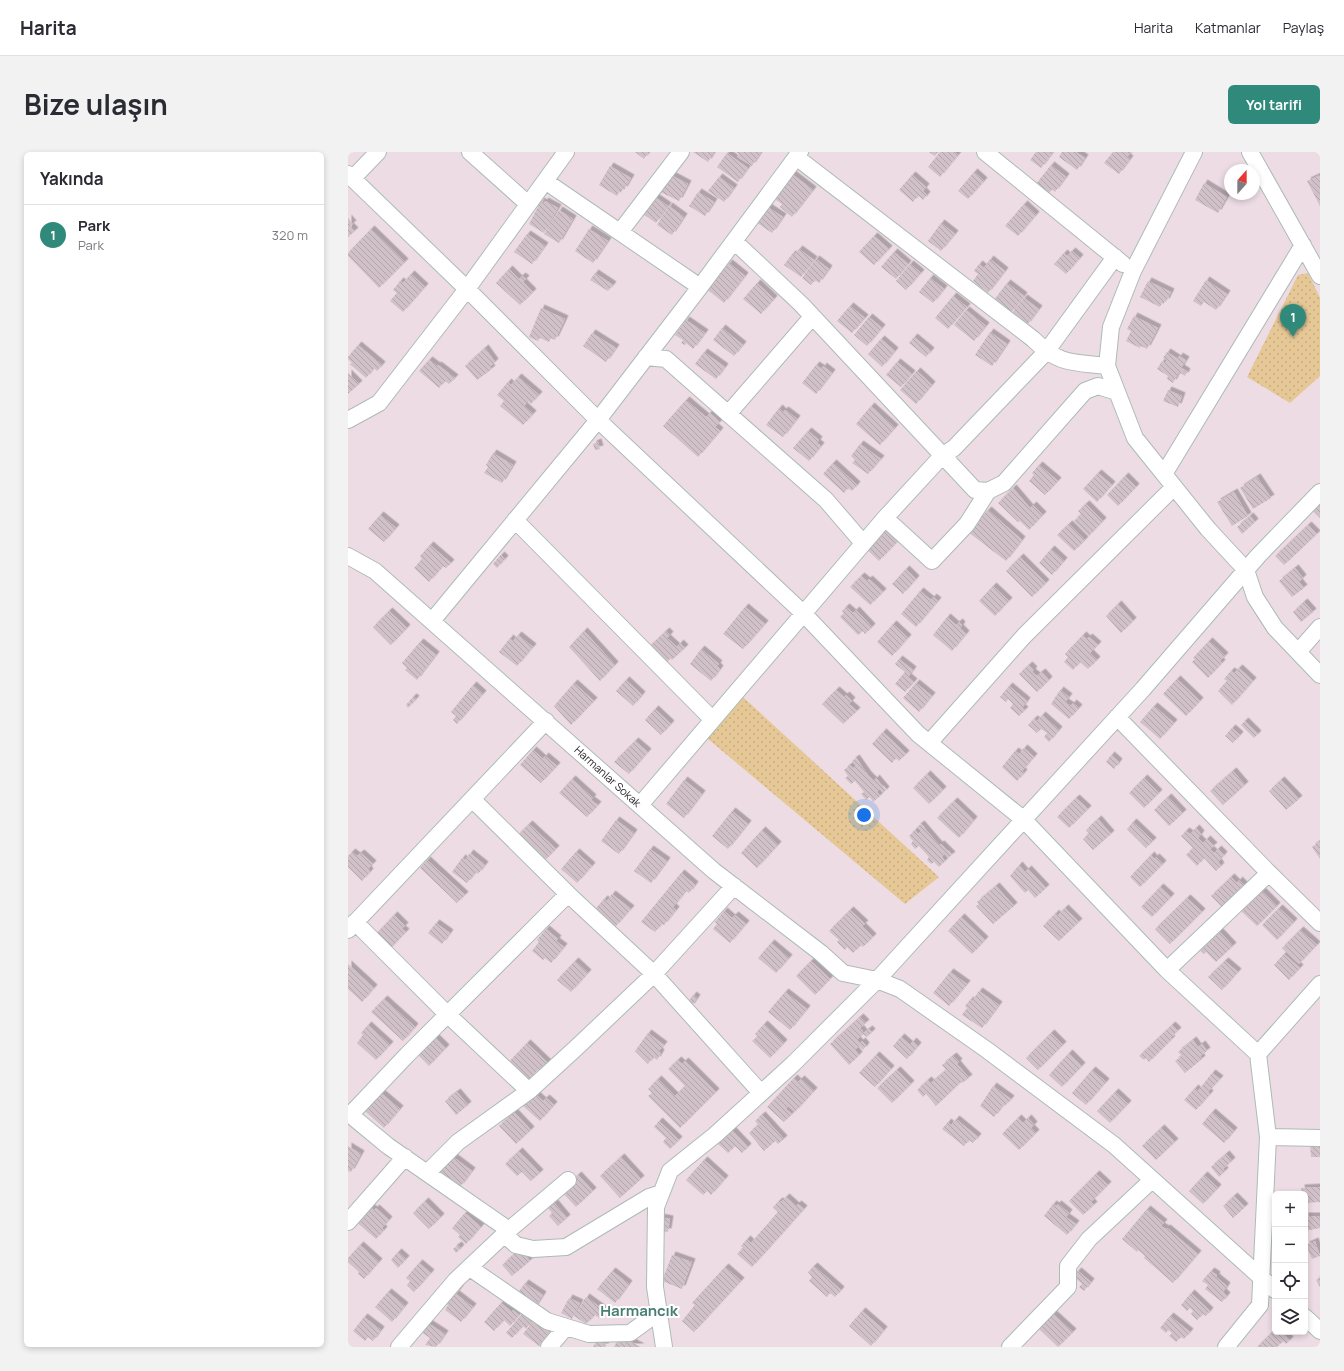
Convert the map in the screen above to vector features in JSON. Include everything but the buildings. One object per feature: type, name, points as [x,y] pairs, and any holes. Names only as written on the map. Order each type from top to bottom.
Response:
[{"type":"street","points":[[378,152],[350,176],[467,289],[598,420],[803,613],[912,728],[1023,819],[1167,970],[1258,1054],[1268,1137],[1260,1277],[1260,1305],[1226,1347]]},
{"type":"street","points":[[470,152],[528,204]]},
{"type":"street","points":[[348,419],[379,403],[467,289],[566,152]]},
{"type":"street","points":[[620,232],[681,152]]},
{"type":"street","points":[[985,152],[1133,271]]},
{"type":"street","points":[[1250,152],[1320,276]]},
{"type":"street","points":[[1191,153],[1133,271],[1111,327],[1107,366],[1135,438],[1208,528],[1246,570],[1255,597],[1275,628],[1320,675]]},
{"type":"street","points":[[432,621],[598,420],[700,287],[798,154],[1032,339],[1046,352],[1062,361],[1107,366]]},
{"type":"street","points":[[545,181],[700,287]]},
{"type":"street","points":[[734,241],[812,317],[975,490],[988,491],[1004,483],[1085,391],[1098,386],[1117,392]]},
{"type":"street","points":[[1164,474],[1303,246]]},
{"type":"street","points":[[640,805],[885,518],[942,456],[954,448],[1046,352],[1115,257]]},
{"type":"street","points":[[728,414],[812,317]]},
{"type":"street","points":[[646,357],[666,359],[826,500],[863,543]]},
{"type":"street","points":[[929,743],[1024,636],[1174,487]]},
{"type":"street","points":[[885,518],[932,561],[967,524],[988,491]]},
{"type":"street","points":[[664,1347],[655,1287],[656,1207],[670,1170],[715,1135],[793,1064],[877,980],[1117,717],[1246,570],[1320,492]]},
{"type":"street","points":[[515,520],[712,719]]},
{"type":"street","name":"Harmanlar Sokak","points":[[348,556],[375,571],[734,886],[821,953],[843,973],[877,980],[900,989],[988,1050],[1114,1145],[1272,1287]]},
{"type":"street","points":[[1298,652],[1320,627]]},
{"type":"street","points":[[1117,717],[1269,873],[1320,923]]},
{"type":"street","points":[[528,1091],[352,926],[546,721]]},
{"type":"street","points":[[472,799],[568,894],[654,974],[761,1093]]},
{"type":"street","points":[[1167,970],[1269,873]]},
{"type":"street","points":[[428,1172],[458,1142],[528,1091],[654,974],[734,886]]},
{"type":"street","points":[[568,894],[349,1114],[388,1146],[428,1172],[507,1233],[516,1245],[533,1249],[566,1247],[649,1197],[661,1194]]},
{"type":"street","points":[[1258,1054],[1320,984]]},
{"type":"street","points":[[1268,1137],[1320,1138]]},
{"type":"street","points":[[348,1222],[405,1157]]},
{"type":"street","points":[[398,1347],[456,1280],[568,1180]]},
{"type":"street","points":[[1010,1347],[1068,1287],[1068,1266],[1089,1239],[1152,1180]]},
{"type":"street","points":[[470,1268],[547,1321],[589,1334],[630,1333],[659,1312]]},
{"type":"street","points":[[1308,1320],[1320,1331]]},
{"type":"street","points":[[549,1347],[566,1327]]},
{"type":"shaded area","points":[[1308,273],[1320,298],[1320,376],[1290,403],[1247,377],[1298,275]]},
{"type":"shaded area","points":[[743,697],[939,877],[905,904],[708,739]]},
{"type":"place","name":"Park","points":[[1293,337]]},
{"type":"district","name":"Harmancık","points":[[639,1310]]}]
